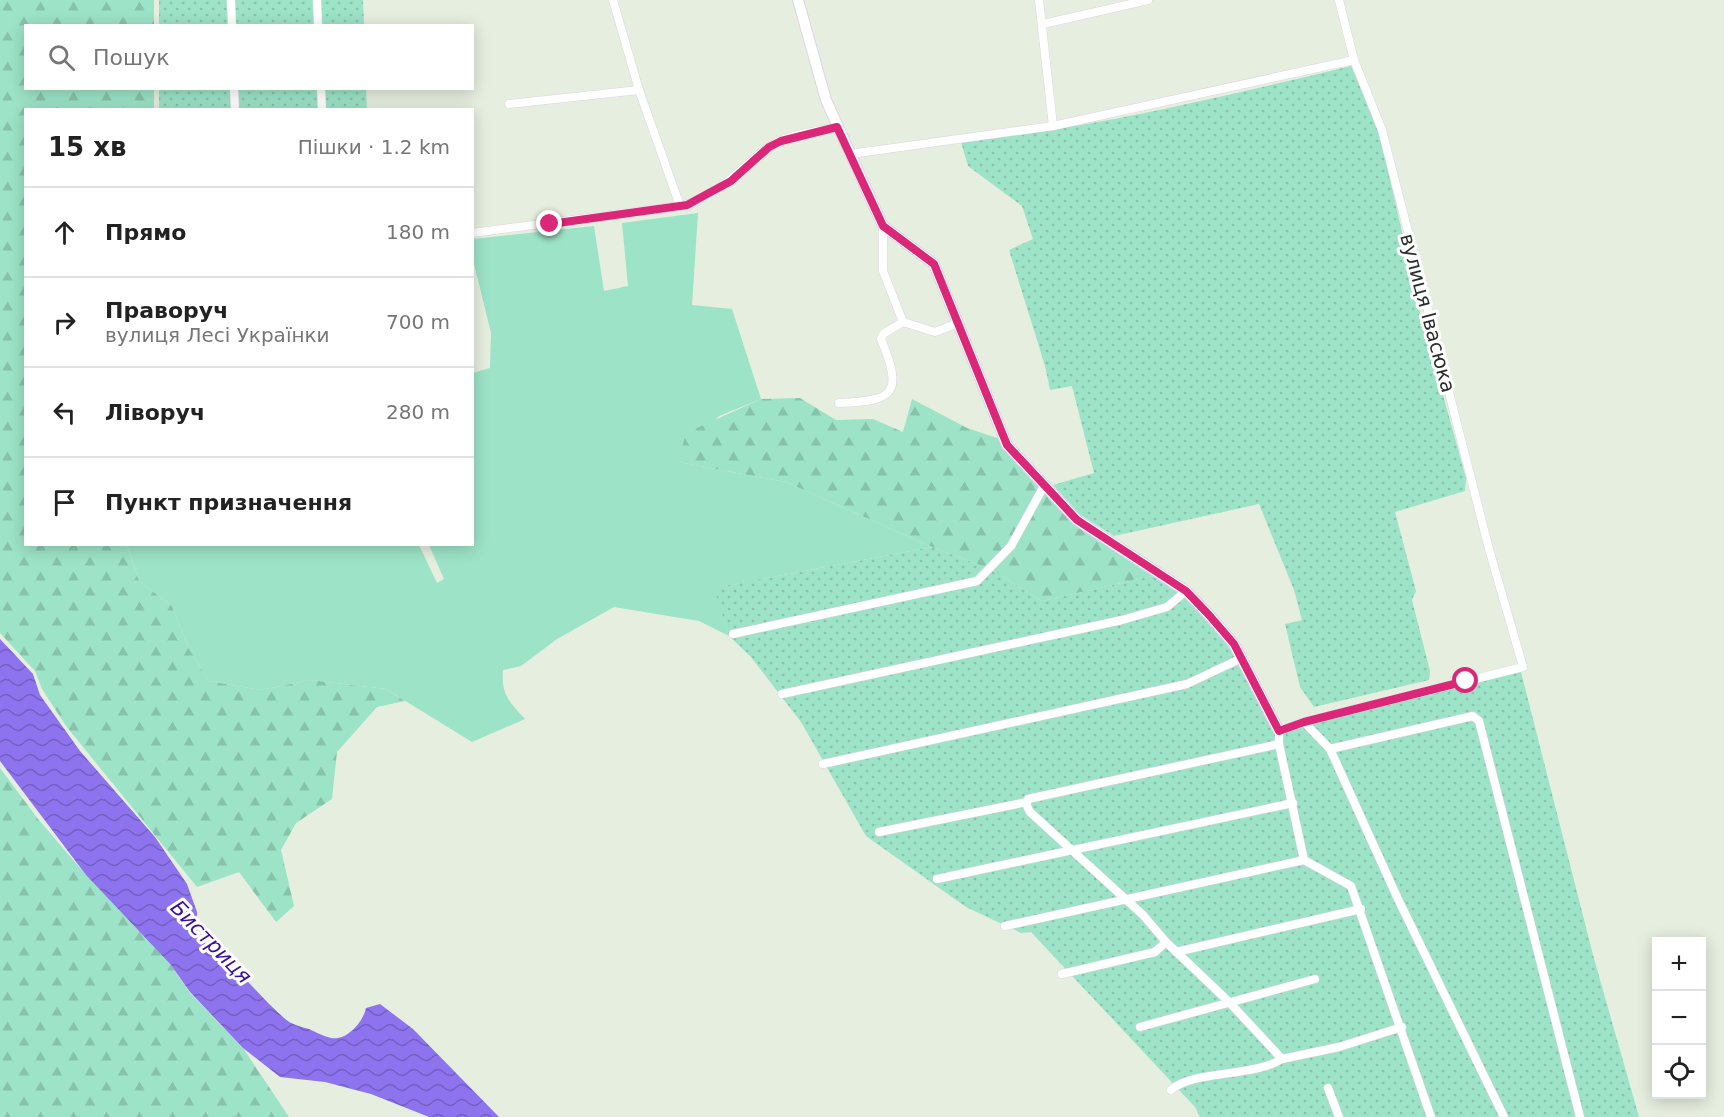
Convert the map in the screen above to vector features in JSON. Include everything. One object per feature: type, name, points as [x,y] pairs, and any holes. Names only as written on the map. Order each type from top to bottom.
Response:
[{"type":"street","points":[[231,0],[232,24]]},
{"type":"street","points":[[317,0],[318,24]]},
{"type":"street","points":[[612,0],[639,90],[680,206]]},
{"type":"street","points":[[798,0],[816,69],[837,127],[883,226],[883,270],[903,322]]},
{"type":"street","points":[[1039,0],[1053,126]]},
{"type":"street","points":[[1043,24],[1148,0]]},
{"type":"street","name":"вулиця Івасюка","points":[[1304,722],[1523,667],[1489,549],[1383,130],[1354,60],[1339,0]]},
{"type":"street","points":[[850,154],[1053,126],[1354,60]]},
{"type":"street","points":[[234,90],[235,108]]},
{"type":"street","points":[[321,90],[322,108]]},
{"type":"street","points":[[509,104],[639,90]]},
{"type":"street","points":[[474,233],[680,206],[731,181],[769,147],[781,141],[837,127]]},
{"type":"street","points":[[883,226],[934,264],[1003,438],[1077,520],[1186,591],[1234,644],[1279,731],[1279,744],[1304,860]]},
{"type":"street","points":[[839,403],[874,402],[890,390],[894,380],[893,369],[881,339],[884,334],[903,322],[935,332],[958,322]]},
{"type":"street","points":[[733,634],[977,581],[986,575],[1011,546],[1044,486]]},
{"type":"street","points":[[782,694],[1122,620],[1167,608],[1186,591]]},
{"type":"street","points":[[823,764],[1187,684],[1242,658]]},
{"type":"street","points":[[1330,749],[1473,716],[1479,721],[1580,1117]]},
{"type":"street","points":[[1279,731],[1304,722],[1330,749],[1398,899],[1504,1117]]},
{"type":"street","points":[[879,832],[1027,802],[1031,797],[1041,794],[1279,744]]},
{"type":"street","points":[[1027,802],[1030,812],[1163,936],[1166,942],[1229,1002],[1282,1059]]},
{"type":"street","points":[[937,879],[1293,802]]},
{"type":"street","points":[[1005,926],[1123,898],[1304,860],[1348,882],[1361,909],[1431,1117]]},
{"type":"street","points":[[1176,952],[1361,909]]},
{"type":"street","points":[[1062,974],[1155,952],[1166,942]]},
{"type":"street","points":[[1140,1027],[1315,979]]},
{"type":"street","points":[[1171,1090],[1182,1084],[1259,1068],[1282,1059],[1339,1047],[1402,1027]]},
{"type":"street","points":[[1328,1088],[1339,1117]]},
{"type":"green space","points":[[0,0],[154,0],[154,24],[24,24],[24,90],[154,90],[154,108],[24,108],[24,546],[127,546],[139,581],[172,606],[189,649],[209,681],[261,690],[310,680],[386,689],[405,701],[377,707],[337,752],[332,799],[296,823],[281,850],[294,906],[276,922],[239,872],[197,887],[66,726],[42,689],[35,671],[0,633]]},
{"type":"green space","points":[[159,0],[363,0],[364,24],[159,24]]},
{"type":"green space","points":[[1351,66],[1379,130],[1420,312],[1466,478],[1465,491],[1395,512],[1416,591],[1412,600],[1430,671],[1429,680],[1314,707],[1300,687],[1285,624],[1302,620],[1294,590],[1259,504],[1114,536],[1079,514],[1053,485],[1094,473],[1072,386],[1050,390],[1045,366],[1009,250],[1033,239],[1022,206],[968,166],[961,142],[1109,120]]},
{"type":"green space","points":[[159,90],[366,90],[367,108],[159,108]]},
{"type":"green space","points":[[698,213],[692,305],[732,309],[761,399],[719,416],[678,462],[786,482],[932,547],[715,588],[729,636],[699,621],[614,607],[557,639],[521,666],[503,670],[503,686],[507,697],[525,719],[472,742],[386,689],[310,680],[261,690],[209,681],[189,649],[172,606],[139,581],[127,546],[419,546],[437,583],[444,579],[429,546],[474,546],[474,373],[490,368],[491,333],[474,264],[474,239],[594,226],[604,291],[628,286],[622,223]]},
{"type":"green space","points":[[800,398],[836,420],[873,419],[903,432],[912,399],[967,428],[1000,439],[1069,513],[1157,575],[1042,601],[990,569],[932,547],[786,482],[678,462],[686,433],[761,399]]},
{"type":"green space","points":[[932,547],[990,569],[1042,601],[1157,575],[1193,601],[1236,650],[1277,736],[1322,714],[1520,668],[1593,955],[1639,1117],[1200,1117],[1195,1107],[1031,932],[1021,933],[966,907],[866,836],[801,722],[751,657],[729,636],[714,588]]},
{"type":"green space","points":[[0,768],[38,819],[86,875],[171,965],[190,993],[243,1048],[289,1117],[0,1117]]},
{"type":"water","points":[[0,639],[33,674],[40,695],[80,751],[155,837],[187,884],[197,912],[196,936],[231,965],[286,1020],[325,1036],[343,1037],[362,1019],[366,1008],[380,1004],[413,1029],[499,1117],[429,1117],[371,1094],[325,1082],[280,1077],[243,1048],[190,992],[171,965],[86,875],[0,761]]},
{"type":"route","points":[[550,224],[687,205],[731,181],[769,147],[781,141],[837,127],[883,226],[934,264],[1007,445],[1077,520],[1186,591],[1209,615],[1234,644],[1279,731],[1304,722],[1466,681]]},
{"type":"water label","name":"Бистриця","points":[[211,942]]}]
